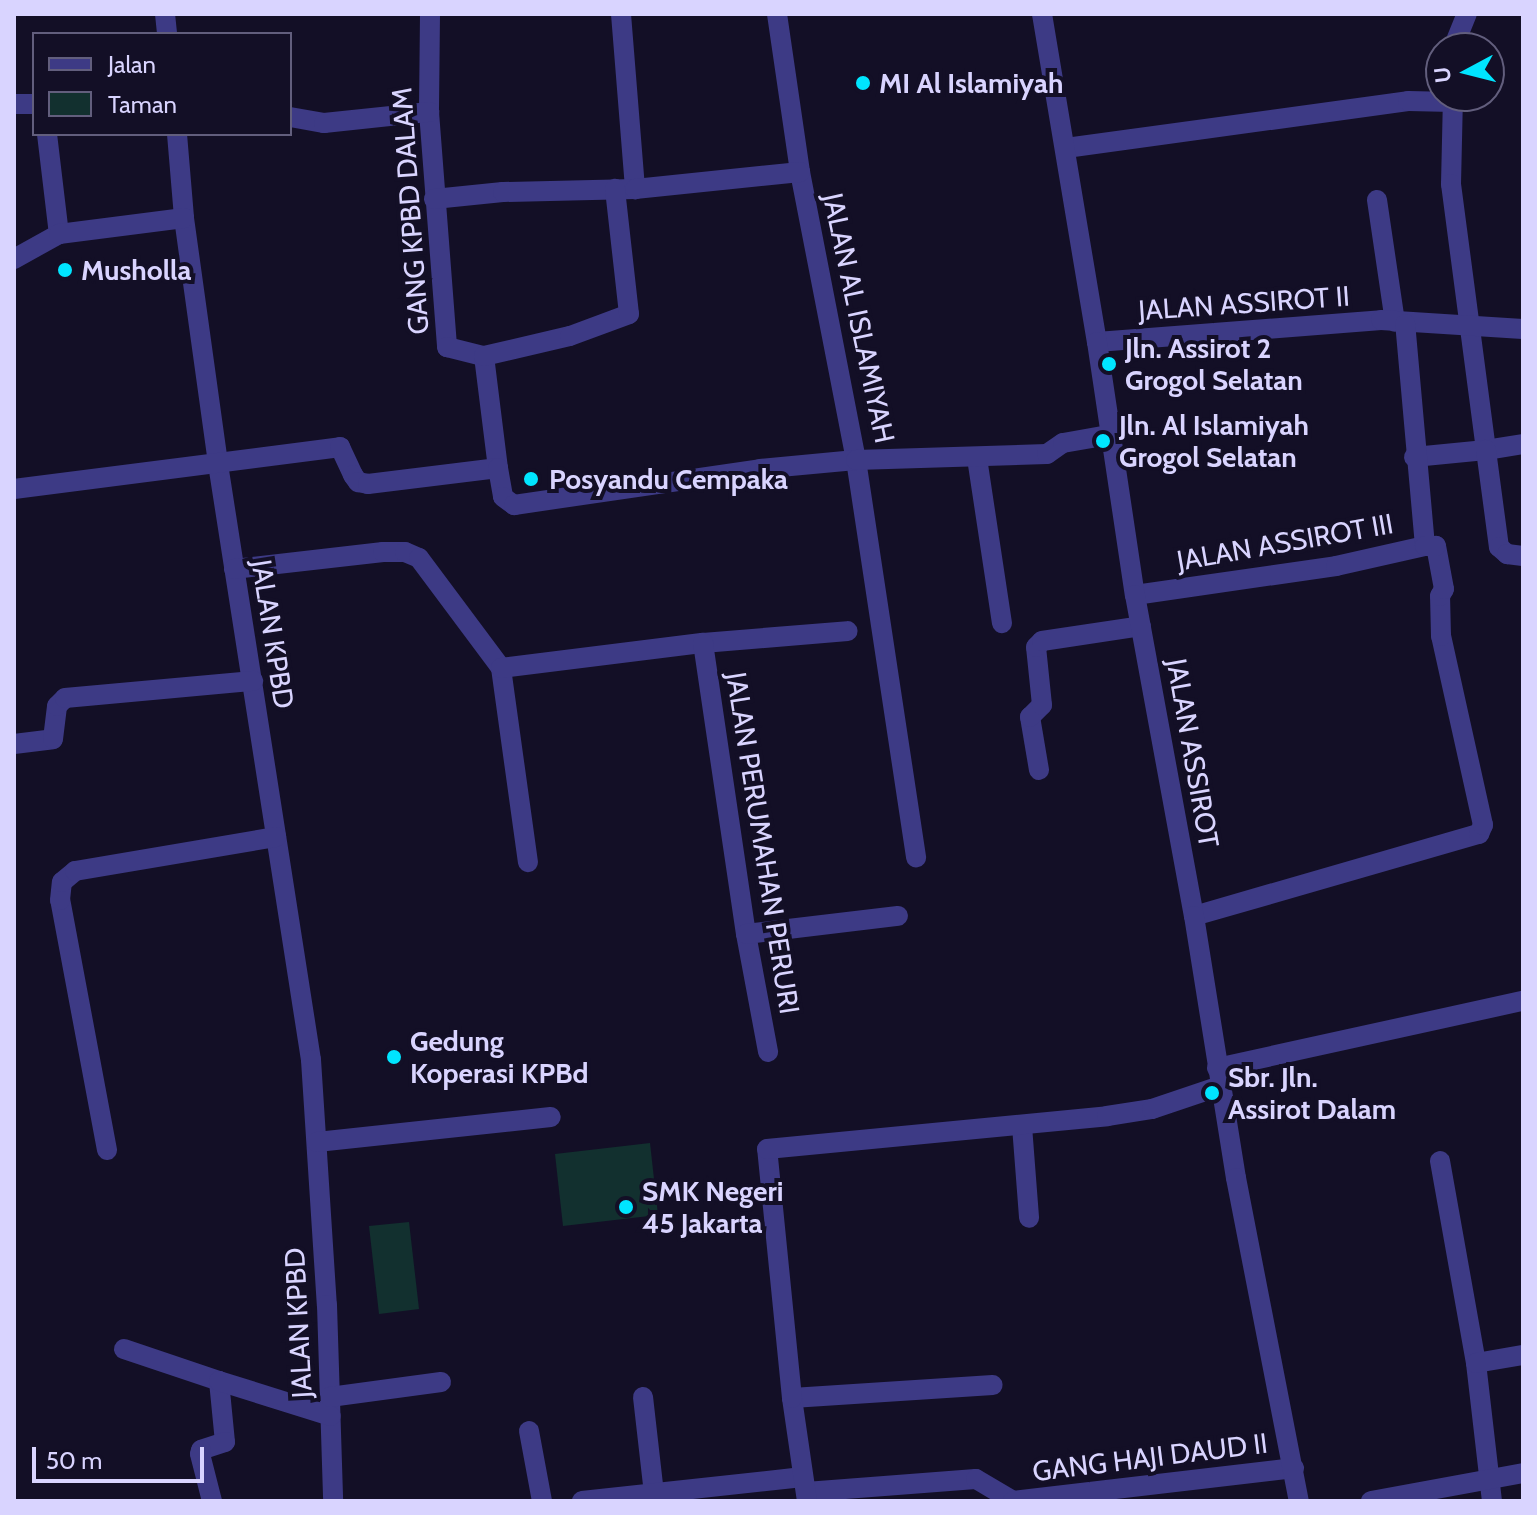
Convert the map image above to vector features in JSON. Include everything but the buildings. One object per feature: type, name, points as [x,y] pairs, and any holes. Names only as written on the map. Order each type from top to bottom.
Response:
[{"type":"street","name":"GANG KPBD DALAM","points":[[430,14],[429,112],[447,347],[484,356]]},
{"type":"street","points":[[621,14],[629,314],[570,336],[484,356],[503,497],[514,505],[760,469],[856,460],[916,857]]},
{"type":"street","name":"JALAN AL ISLAMIYAH","points":[[777,14],[800,172],[856,460],[1052,453],[1063,443],[1109,435]]},
{"type":"street","name":"JALAN ASSIROT","points":[[1042,14],[1066,148],[1135,595],[1194,916],[1236,1178],[1299,1501]]},
{"type":"street","points":[[1066,148],[1425,100]]},
{"type":"street","points":[[292,117],[324,123],[429,112]]},
{"type":"street","points":[[1453,112],[1451,184],[1499,547],[1507,554],[1523,556]]},
{"type":"street","points":[[47,136],[59,234]]},
{"type":"street","name":"JALAN KPBD","points":[[177,136],[184,218],[218,464],[311,1060],[328,1341],[333,1501]]},
{"type":"street","name":"JALAN AL ISLAMIYAH","points":[[434,199],[503,192],[625,189],[800,172]]},
{"type":"street","name":"JALAN ASSIROT III","points":[[1135,595],[1336,566],[1425,546],[1400,323],[1377,200]]},
{"type":"street","points":[[14,259],[59,234],[184,218]]},
{"type":"street","name":"JALAN ASSIROT II","points":[[1097,342],[1381,320],[1523,329]]},
{"type":"street","points":[[1414,457],[1523,444]]},
{"type":"street","points":[[14,489],[330,447],[340,447],[358,482],[368,484],[498,468]]},
{"type":"street","points":[[977,458],[1002,623]]},
{"type":"street","points":[[1194,916],[1479,834],[1483,825],[1441,636],[1442,575],[1436,546],[1425,546]]},
{"type":"street","points":[[234,569],[383,552],[413,553],[501,668],[528,862]]},
{"type":"street","points":[[1039,770],[1030,717],[1042,705],[1036,647],[1042,641],[1141,626]]},
{"type":"street","name":"JALAN PERUMAHAN PERURI","points":[[501,668],[703,643],[848,631]]},
{"type":"street","name":"JALAN PERUMAHAN PERURI","points":[[703,643],[746,934],[768,1052]]},
{"type":"street","points":[[14,744],[53,739],[57,706],[65,698],[253,681]]},
{"type":"street","points":[[107,1150],[60,900],[62,882],[75,871],[276,837]]},
{"type":"street","points":[[746,934],[898,916]]},
{"type":"street","points":[[805,1490],[792,1398],[767,1149],[859,1137],[1022,1126],[1152,1109],[1219,1077],[1523,1001]]},
{"type":"street","points":[[317,1142],[551,1117]]},
{"type":"street","points":[[1022,1126],[1029,1218]]},
{"type":"street","points":[[1440,1161],[1476,1363],[1492,1501]]},
{"type":"street","points":[[124,1349],[219,1381],[330,1402],[441,1382]]},
{"type":"street","points":[[1476,1363],[1523,1355]]},
{"type":"street","points":[[212,1501],[200,1454],[201,1450],[225,1442],[219,1381]]},
{"type":"street","points":[[792,1398],[993,1385]]},
{"type":"street","points":[[643,1397],[654,1493]]},
{"type":"street","points":[[529,1431],[542,1501]]},
{"type":"street","name":"GANG HAJI DAUD II","points":[[582,1501],[654,1493],[805,1490],[976,1479],[1013,1501],[1294,1468]]},
{"type":"street","points":[[1371,1501],[1523,1473]]},
{"type":"green space","points":[[650,1143],[658,1215],[563,1226],[555,1154]]},
{"type":"green space","points":[[409,1222],[419,1309],[379,1314],[369,1226]]},
{"type":"place","name":"MI Al Islamiyah","points":[[863,83]]},
{"type":"place","name":"Musholla","points":[[65,270]]},
{"type":"place","name":"Jln. Assirot 2 Grogol Selatan","points":[[1109,364]]},
{"type":"place","name":"Jln. Al Islamiyah Grogol Selatan","points":[[1103,441]]},
{"type":"place","name":"Posyandu Cempaka","points":[[531,479]]},
{"type":"place","name":"Gedung Koperasi KPBd","points":[[394,1057]]},
{"type":"place","name":"Sbr. Jln. Assirot Dalam","points":[[1212,1093]]},
{"type":"place","name":"SMK Negeri 45 Jakarta","points":[[626,1207]]}]
